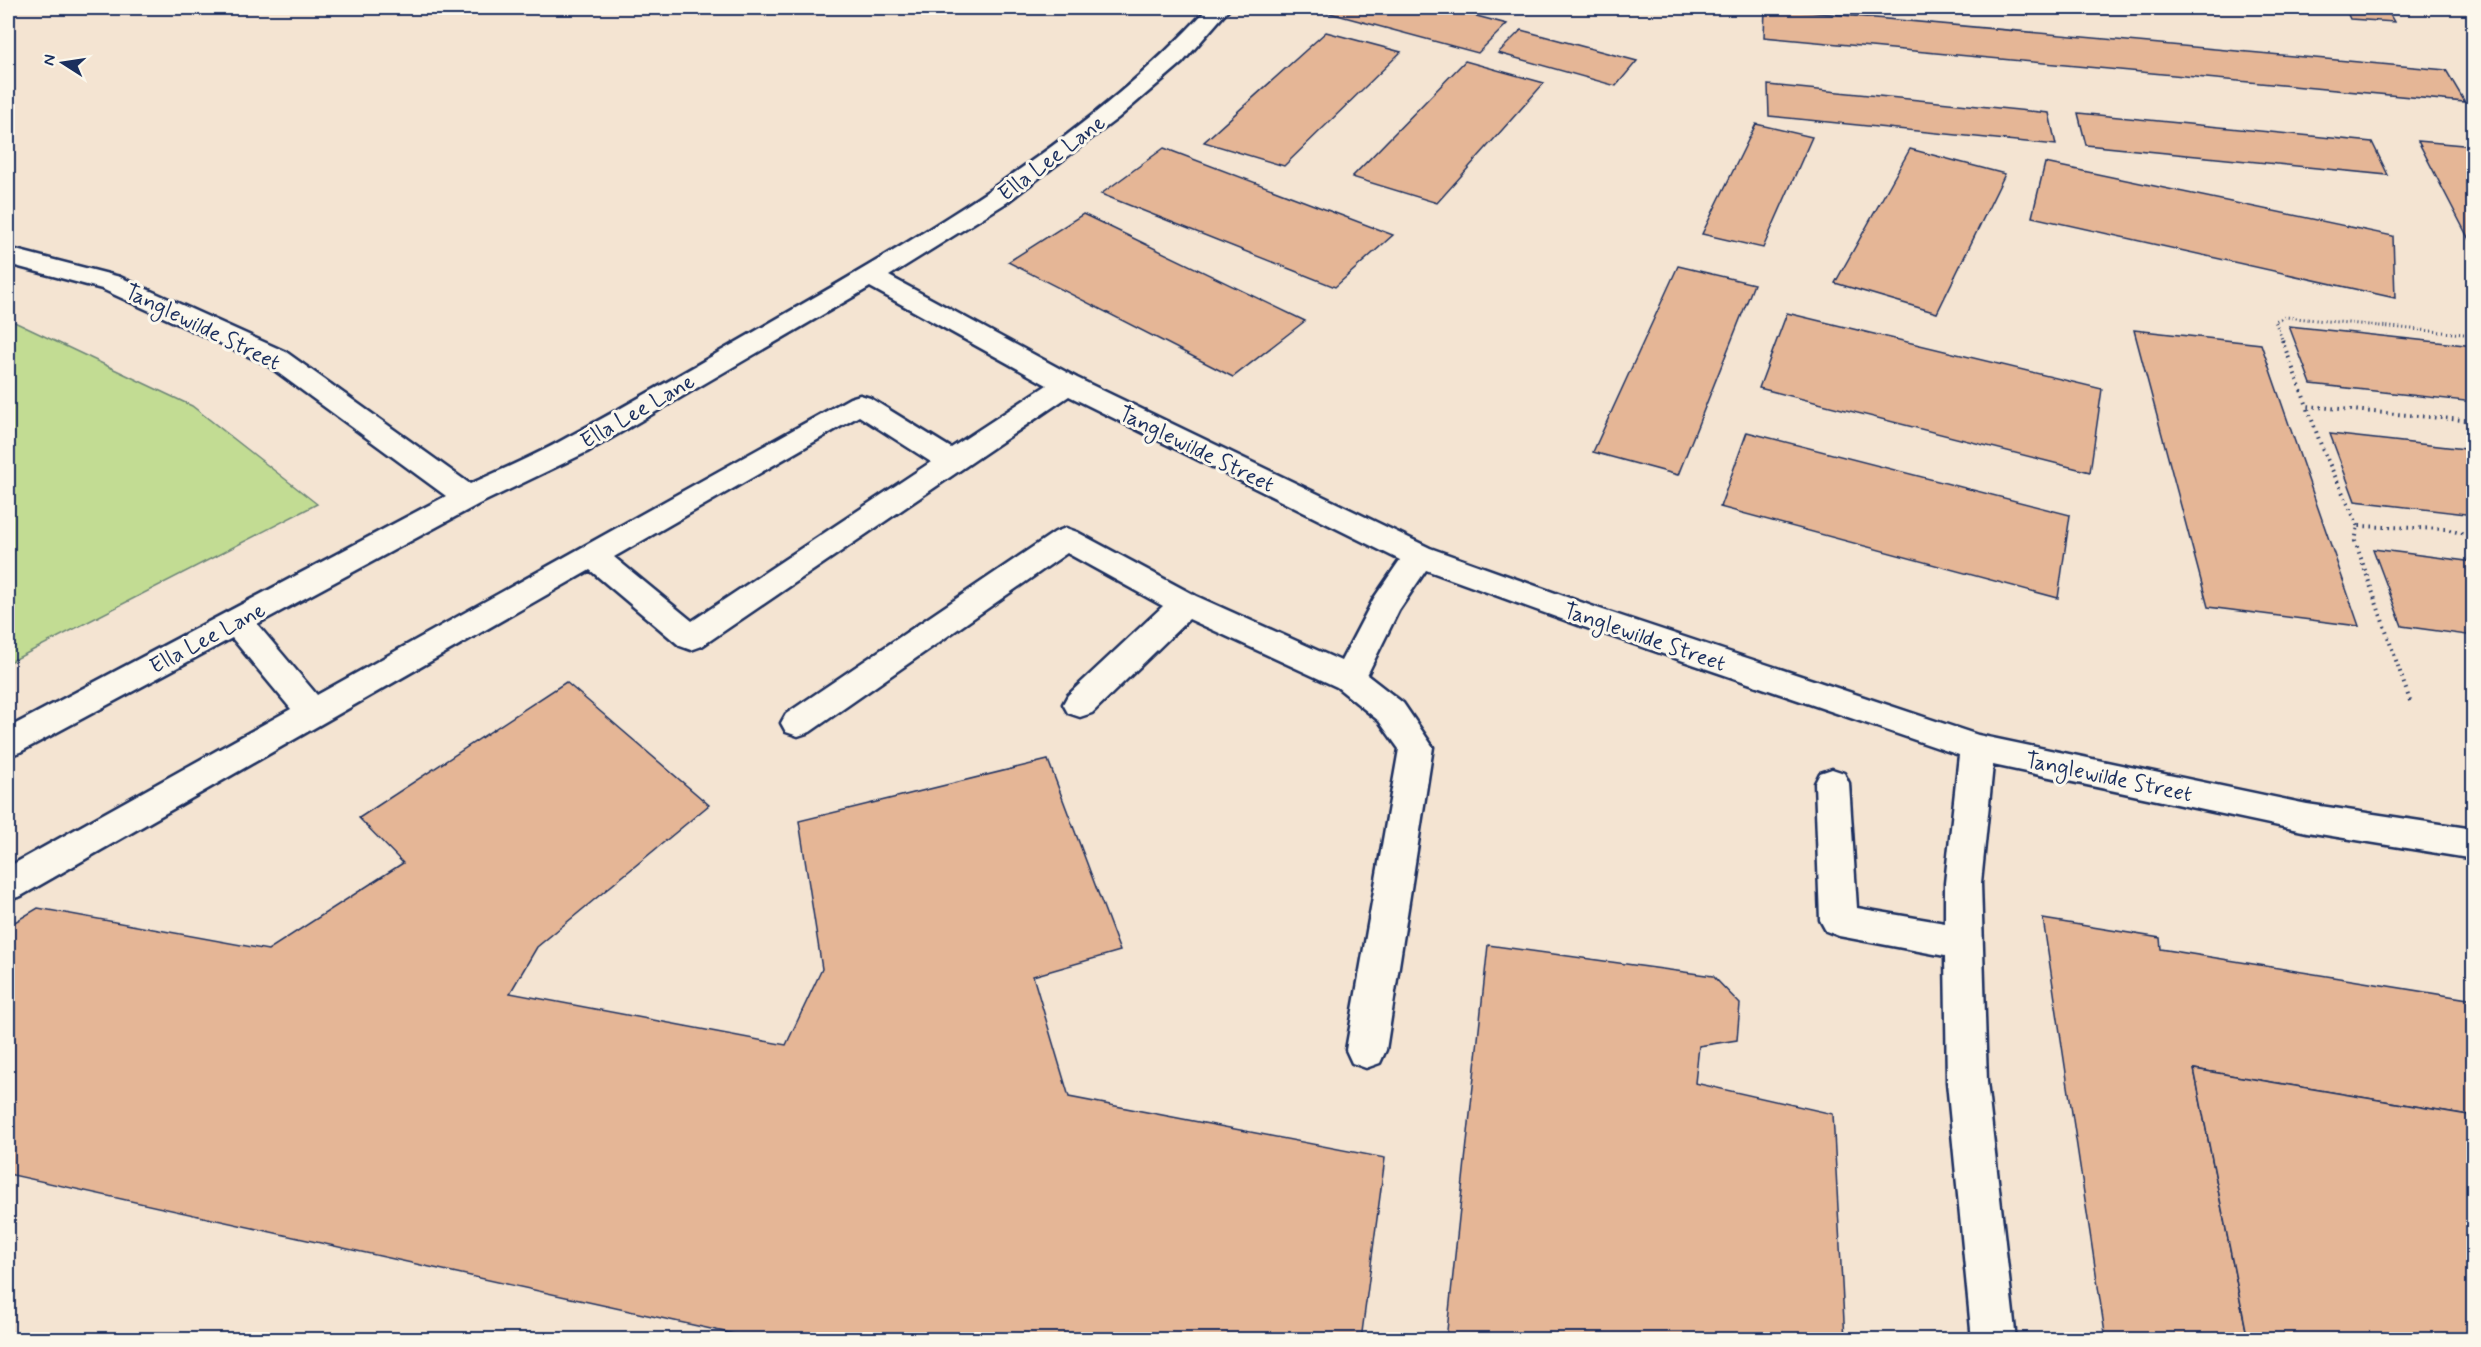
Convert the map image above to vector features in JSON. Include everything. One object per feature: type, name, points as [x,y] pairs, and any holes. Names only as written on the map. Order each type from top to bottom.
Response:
[{"type":"street","name":"Ella Lee Lane","points":[[8,743],[468,497],[577,445],[870,276],[996,198],[1110,113],[1174,58],[1219,8]]},
{"type":"street","name":"Tanglewilde Street","points":[[8,256],[111,283],[276,358],[468,497]]},
{"type":"street","name":"Tanglewilde Street","points":[[870,276],[1067,384],[1419,556],[1589,617],[1977,748],[2307,818],[2474,844]]},
{"type":"street","points":[[592,555],[691,638],[1067,384]]},
{"type":"street","points":[[8,885],[860,404],[952,462]]},
{"type":"street","points":[[798,723],[1066,539],[1185,604],[1349,678],[1391,712],[1416,747],[1366,1050]]},
{"type":"street","points":[[1349,678],[1385,606],[1419,556]]},
{"type":"street","points":[[1080,704],[1185,604]]},
{"type":"street","points":[[236,621],[313,713]]},
{"type":"street","points":[[1977,748],[1963,883],[1967,1082],[1994,1340]]},
{"type":"street","points":[[1832,783],[1839,920],[1964,943]]},
{"type":"path","points":[[2410,701],[2355,541],[2358,526],[2322,448],[2275,321],[2285,317],[2474,334]]},
{"type":"path","points":[[2307,406],[2474,421]]},
{"type":"path","points":[[2358,526],[2445,529],[2474,536]]},
{"type":"green space","points":[[8,319],[192,406],[317,504],[8,663]]},
{"type":"building","points":[[1311,8],[1446,8],[1507,24],[1478,53]]},
{"type":"building","points":[[1765,8],[2446,70],[2465,102],[1764,37]]},
{"type":"building","points":[[2345,8],[2386,8],[2394,22],[2350,19]]},
{"type":"building","points":[[1521,30],[1637,61],[1616,86],[1498,53]]},
{"type":"building","points":[[1326,32],[1401,52],[1284,166],[1204,142]]},
{"type":"building","points":[[1465,61],[1544,83],[1437,203],[1352,177]]},
{"type":"building","points":[[1768,85],[2049,113],[2056,145],[1769,116]]},
{"type":"building","points":[[2078,113],[2372,142],[2388,175],[2086,145]]},
{"type":"building","points":[[1756,124],[1812,137],[1763,248],[1702,234]]},
{"type":"building","points":[[2418,141],[2474,146],[2474,249]]},
{"type":"building","points":[[1164,148],[1393,235],[1335,287],[1101,194]]},
{"type":"building","points":[[1910,149],[2005,174],[1937,313],[1835,283]]},
{"type":"building","points":[[2045,163],[2393,236],[2395,298],[2032,217]]},
{"type":"building","points":[[1083,214],[1305,321],[1233,377],[1008,262]]},
{"type":"building","points":[[1678,266],[1754,284],[1678,475],[1593,452]]},
{"type":"building","points":[[1787,313],[2102,389],[2090,472],[1759,388]]},
{"type":"building","points":[[2289,326],[2474,346],[2474,402],[2311,384]]},
{"type":"building","points":[[2134,330],[2261,344],[2359,626],[2208,607]]},
{"type":"building","points":[[1747,432],[2070,515],[2058,598],[1720,507]]},
{"type":"building","points":[[2330,434],[2474,450],[2474,515],[2355,501]]},
{"type":"building","points":[[2373,549],[2474,562],[2474,636],[2402,626]]},
{"type":"building","points":[[566,682],[709,805],[537,947],[510,993],[786,1045],[822,969],[799,821],[1048,760],[1120,951],[1033,976],[1069,1097],[1385,1158],[1361,1340],[761,1340],[8,1174],[8,926],[38,908],[268,950],[403,863],[359,818]]},
{"type":"building","points":[[2043,919],[2160,938],[2161,949],[2474,1000],[2474,1116],[2194,1069],[2248,1340],[2106,1340]]},
{"type":"building","points":[[1488,945],[1713,976],[1740,1004],[1737,1040],[1699,1046],[1695,1083],[1833,1114],[1845,1340],[1446,1340]]},
{"type":"building","points":[[2194,1069],[2474,1116],[2474,1340],[2248,1340]]}]
